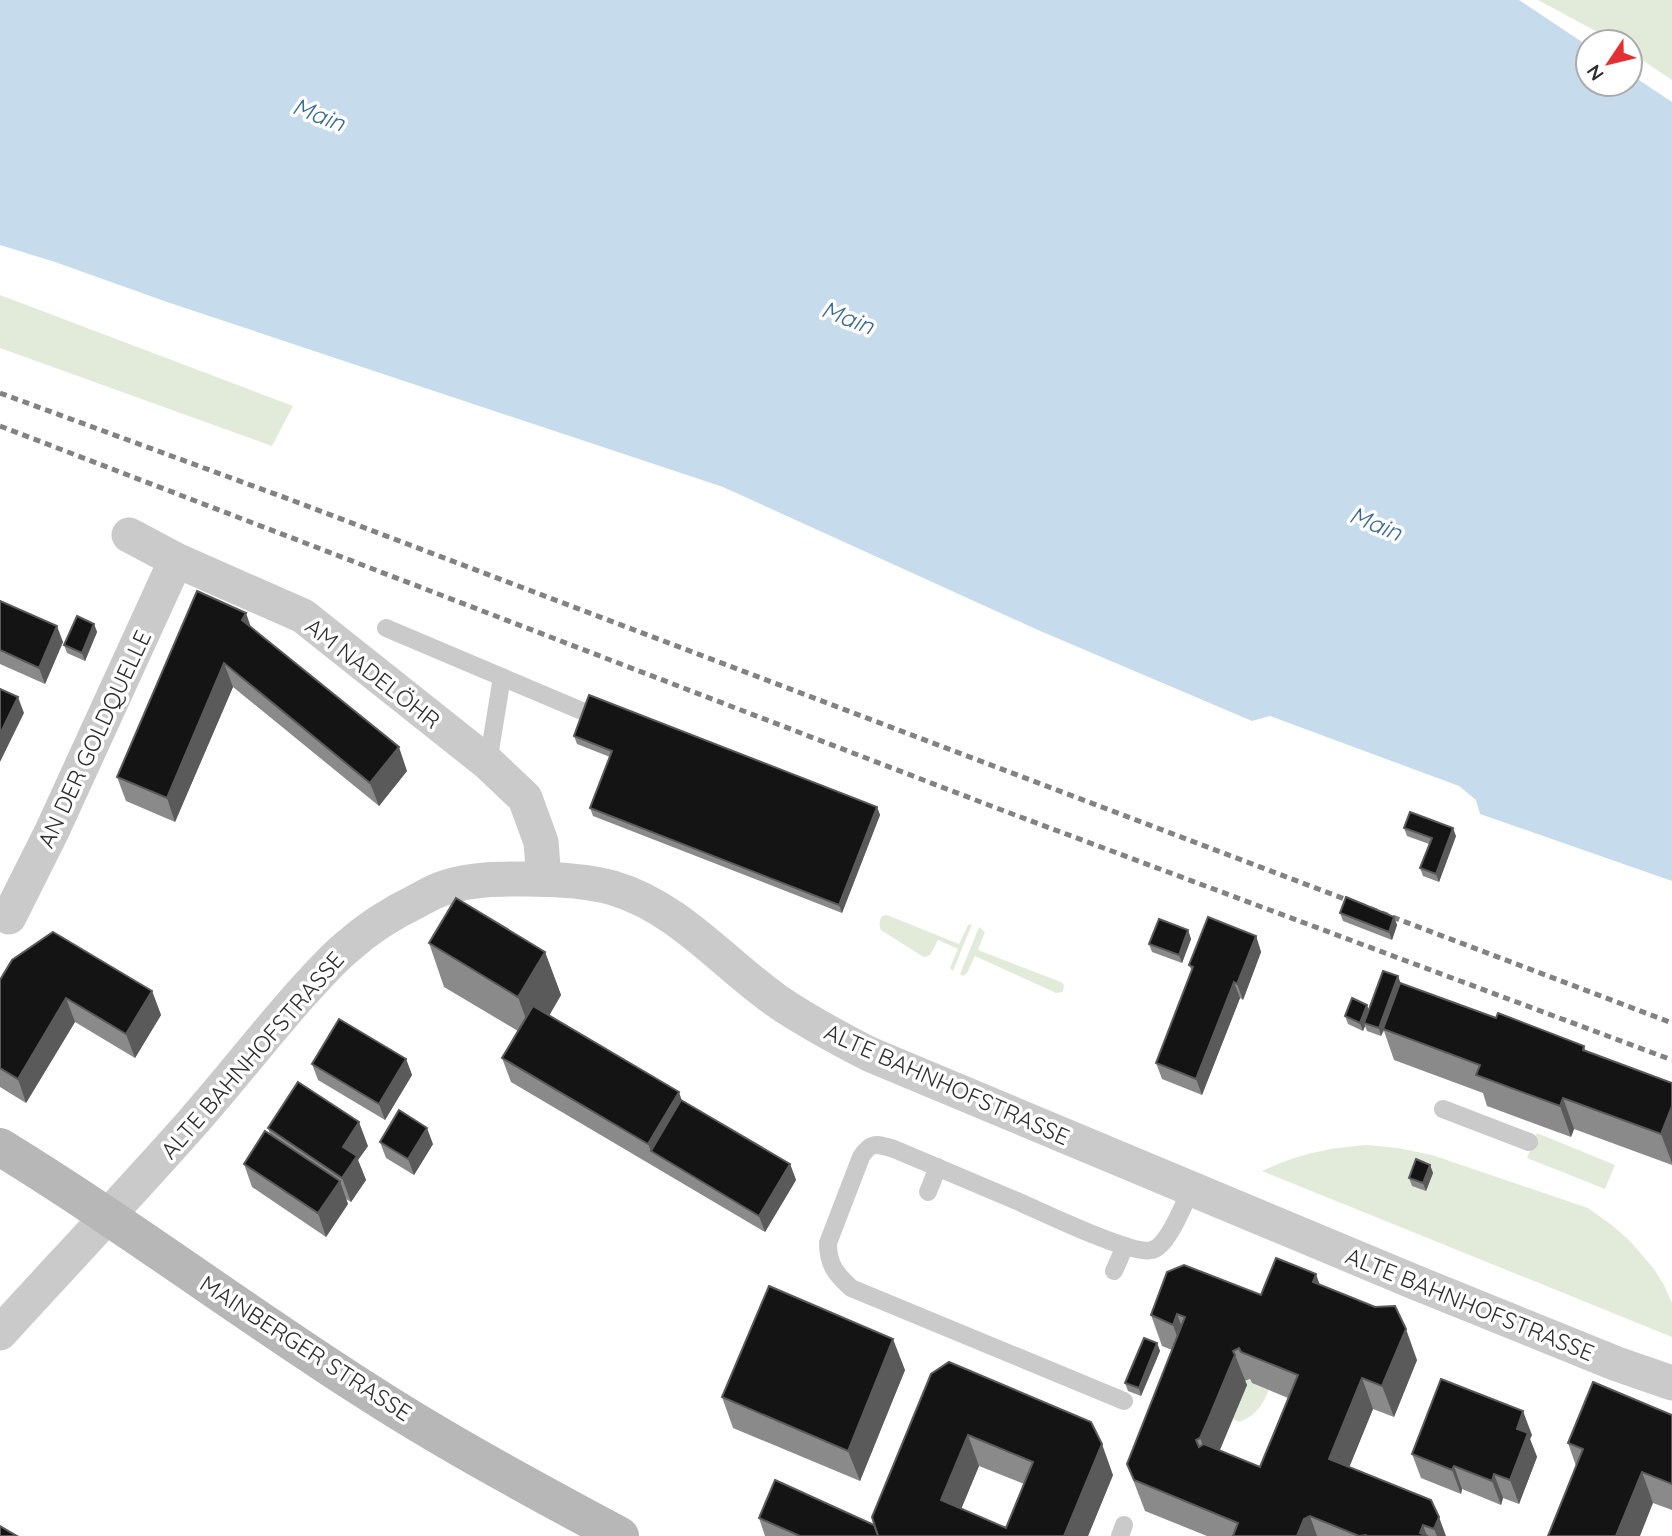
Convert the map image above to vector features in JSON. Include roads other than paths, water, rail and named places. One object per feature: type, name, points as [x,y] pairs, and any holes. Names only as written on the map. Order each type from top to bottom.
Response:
[{"type":"main road","name":"MAINBERGER STRASSE","points":[[0,1147],[375,1396],[470,1454],[620,1536]]},
{"type":"street","name":"AM NADELÖHR","points":[[129,536],[303,617],[488,763],[525,798],[541,842],[544,879]]},
{"type":"street","name":"AN DER GOLDQUELLE","points":[[9,917],[52,831],[176,560]]},
{"type":"street","name":"ALTE BAHNHOFSTRASSE","points":[[0,1333],[164,1155],[281,1017],[347,947],[403,908],[444,887],[478,879],[544,879],[613,888],[652,905],[684,925],[778,1002],[839,1039],[881,1059],[1438,1292],[1672,1383]]},
{"type":"lane","points":[[386,628],[589,714]]},
{"type":"lane","points":[[488,763],[502,677]]},
{"type":"lane","points":[[1443,1109],[1529,1142]]},
{"type":"lane","points":[[1124,1401],[851,1289],[838,1276],[828,1257],[828,1243],[861,1157],[867,1148],[878,1144],[1140,1251],[1152,1251],[1162,1245],[1191,1189]]},
{"type":"lane","points":[[928,1192],[938,1167]]},
{"type":"lane","points":[[1114,1270],[1125,1246]]},
{"type":"water","name":"Main","points":[[0,0],[1519,0],[1574,37],[1574,98],[1644,98],[1644,83],[1672,102],[1672,881],[1480,814],[1476,800],[1459,786],[1270,716],[1252,721],[1038,630],[723,487],[0,245]]},
{"type":"railway","points":[[0,393],[294,501],[1672,1023]]},
{"type":"railway","points":[[0,426],[999,809],[1672,1060]]}]
